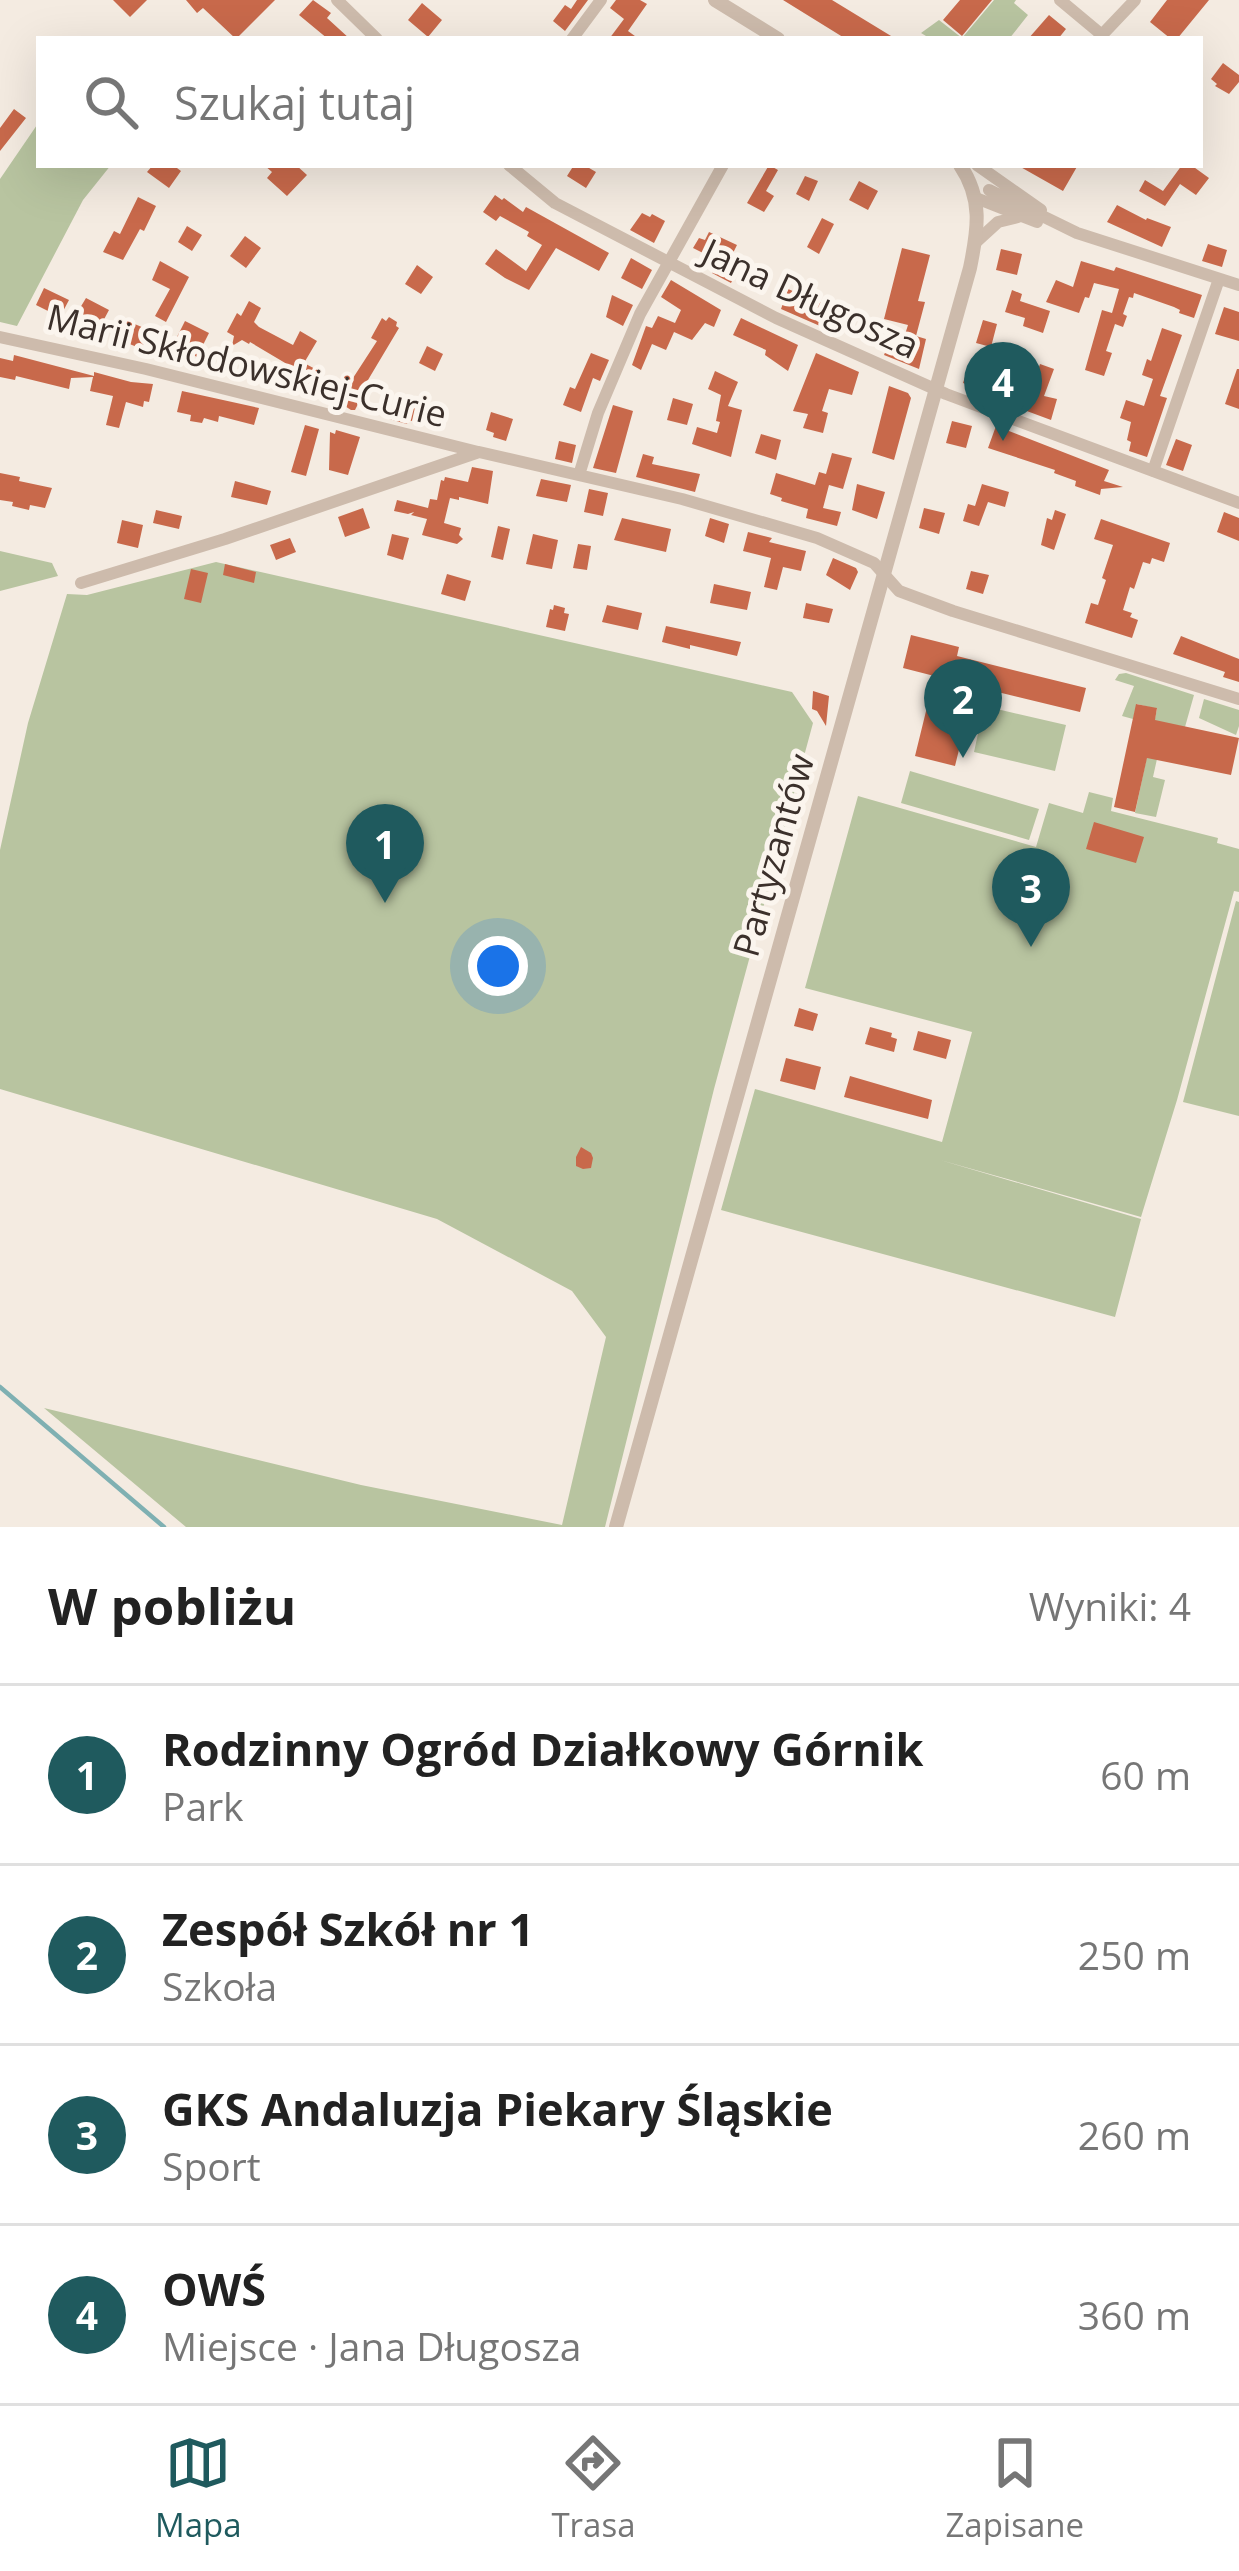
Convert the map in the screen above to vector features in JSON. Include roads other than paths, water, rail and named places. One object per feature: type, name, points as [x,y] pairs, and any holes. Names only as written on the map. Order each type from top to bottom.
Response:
[{"type":"street","points":[[337,0],[374,36]]},
{"type":"street","points":[[574,36],[601,0]]},
{"type":"street","points":[[715,0],[773,36]]},
{"type":"street","points":[[1060,0],[1099,36]]},
{"type":"street","points":[[1101,36],[1135,0]]},
{"type":"street","name":"Jana Długosza","points":[[513,168],[555,203],[776,318],[936,390],[1239,503]]},
{"type":"street","points":[[579,476],[614,372],[640,314],[721,168]]},
{"type":"street","points":[[962,168],[972,184],[1058,225]]},
{"type":"street","points":[[978,168],[987,189],[1020,217]]},
{"type":"street","points":[[987,189],[1004,168]]},
{"type":"street","name":"Partyzantów","points":[[616,1527],[936,390],[987,189]]},
{"type":"street","points":[[975,243],[998,222],[1020,217],[1058,225],[1239,285]]},
{"type":"street","points":[[1153,471],[1219,279]]},
{"type":"street","name":"Marii Skłodowskiej-Curie","points":[[0,337],[700,504],[817,538],[874,563],[898,590],[953,611],[1239,699]]},
{"type":"street","name":"Marii Skłodowskiej-Curie","points":[[82,583],[479,452]]},
{"type":"waterway","points":[[0,1387],[164,1527]]},
{"type":"place","name":"OWŚ","points":[[1003,441]]},
{"type":"place","name":"Zespół Szkół nr 1","points":[[963,758]]},
{"type":"place","name":"Rodzinny Ogród Działkowy Górnik","points":[[385,903]]},
{"type":"place","name":"GKS Andaluzja Piekary Śląskie","points":[[1031,947]]}]
